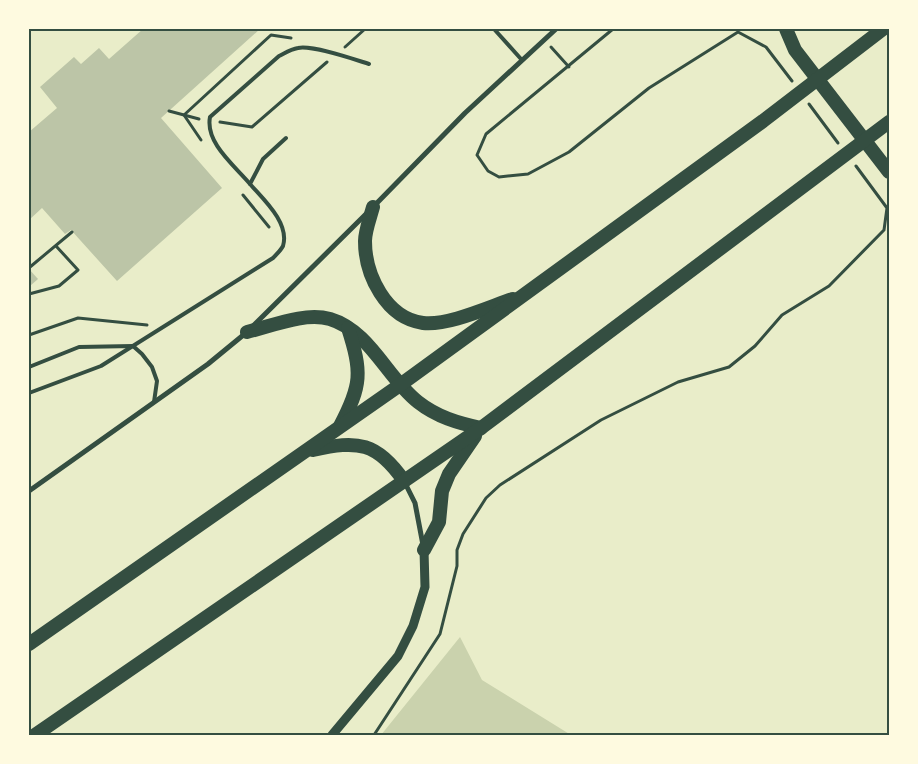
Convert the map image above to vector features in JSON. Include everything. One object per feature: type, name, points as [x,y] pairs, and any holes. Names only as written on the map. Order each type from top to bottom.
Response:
[{"type":"highway","points":[[786,29],[795,50],[889,172]]},
{"type":"highway","points":[[29,644],[400,386],[763,121],[878,33]]},
{"type":"highway","points":[[35,735],[481,428],[889,122]]},
{"type":"highway","points":[[372,208],[364,240],[367,264],[376,286],[387,302],[402,315],[423,323],[447,321],[525,295]]},
{"type":"highway","points":[[247,332],[302,318],[329,319],[348,327],[367,345],[400,386],[418,402],[439,416],[481,428]]},
{"type":"highway","points":[[338,430],[352,404],[358,379],[358,359],[348,327]]},
{"type":"highway","points":[[424,550],[438,522],[442,491],[449,474],[481,428]]},
{"type":"highway","points":[[308,451],[328,447],[359,446],[377,452],[390,462],[404,481]]},
{"type":"street","points":[[29,491],[208,364],[247,332],[521,59],[556,29]]},
{"type":"street","points":[[332,735],[398,656],[413,626],[426,586],[424,550],[415,503],[404,481]]},
{"type":"street","points":[[343,735],[344,720]]},
{"type":"lane","points":[[496,29],[521,59]]},
{"type":"lane","points":[[29,393],[101,366],[273,258],[283,247],[284,234],[279,221],[216,144],[209,131],[210,117],[279,56],[300,47],[336,54],[369,64]]},
{"type":"lane","points":[[250,184],[263,159],[286,138]]},
{"type":"lane","points":[[29,367],[79,347],[133,346],[142,354],[155,374],[157,381],[154,402]]},
{"type":"path","points":[[252,127],[365,29]]},
{"type":"path","points":[[205,145],[184,116],[271,36],[300,38]]},
{"type":"path","points":[[339,42],[349,44]]},
{"type":"path","points":[[238,189],[274,235]]},
{"type":"path","points":[[30,267],[72,232]]},
{"type":"path","points":[[29,294],[59,286],[78,270],[56,246]]},
{"type":"path","points":[[29,335],[78,318],[149,325]]},
{"type":"path","points":[[374,735],[440,634],[457,566],[457,550],[468,526],[486,498],[500,485],[542,458]]},
{"type":"green space","points":[[460,637],[482,680],[571,735],[381,735]]},
{"type":"building","points":[[143,29],[260,29],[161,118],[222,188],[117,281],[71,230],[65,234],[42,208],[29,220],[29,132],[57,108],[40,87],[74,57],[81,64],[99,48],[109,59]]},
{"type":"building","points":[[29,269],[38,279],[30,286],[29,285]]}]
